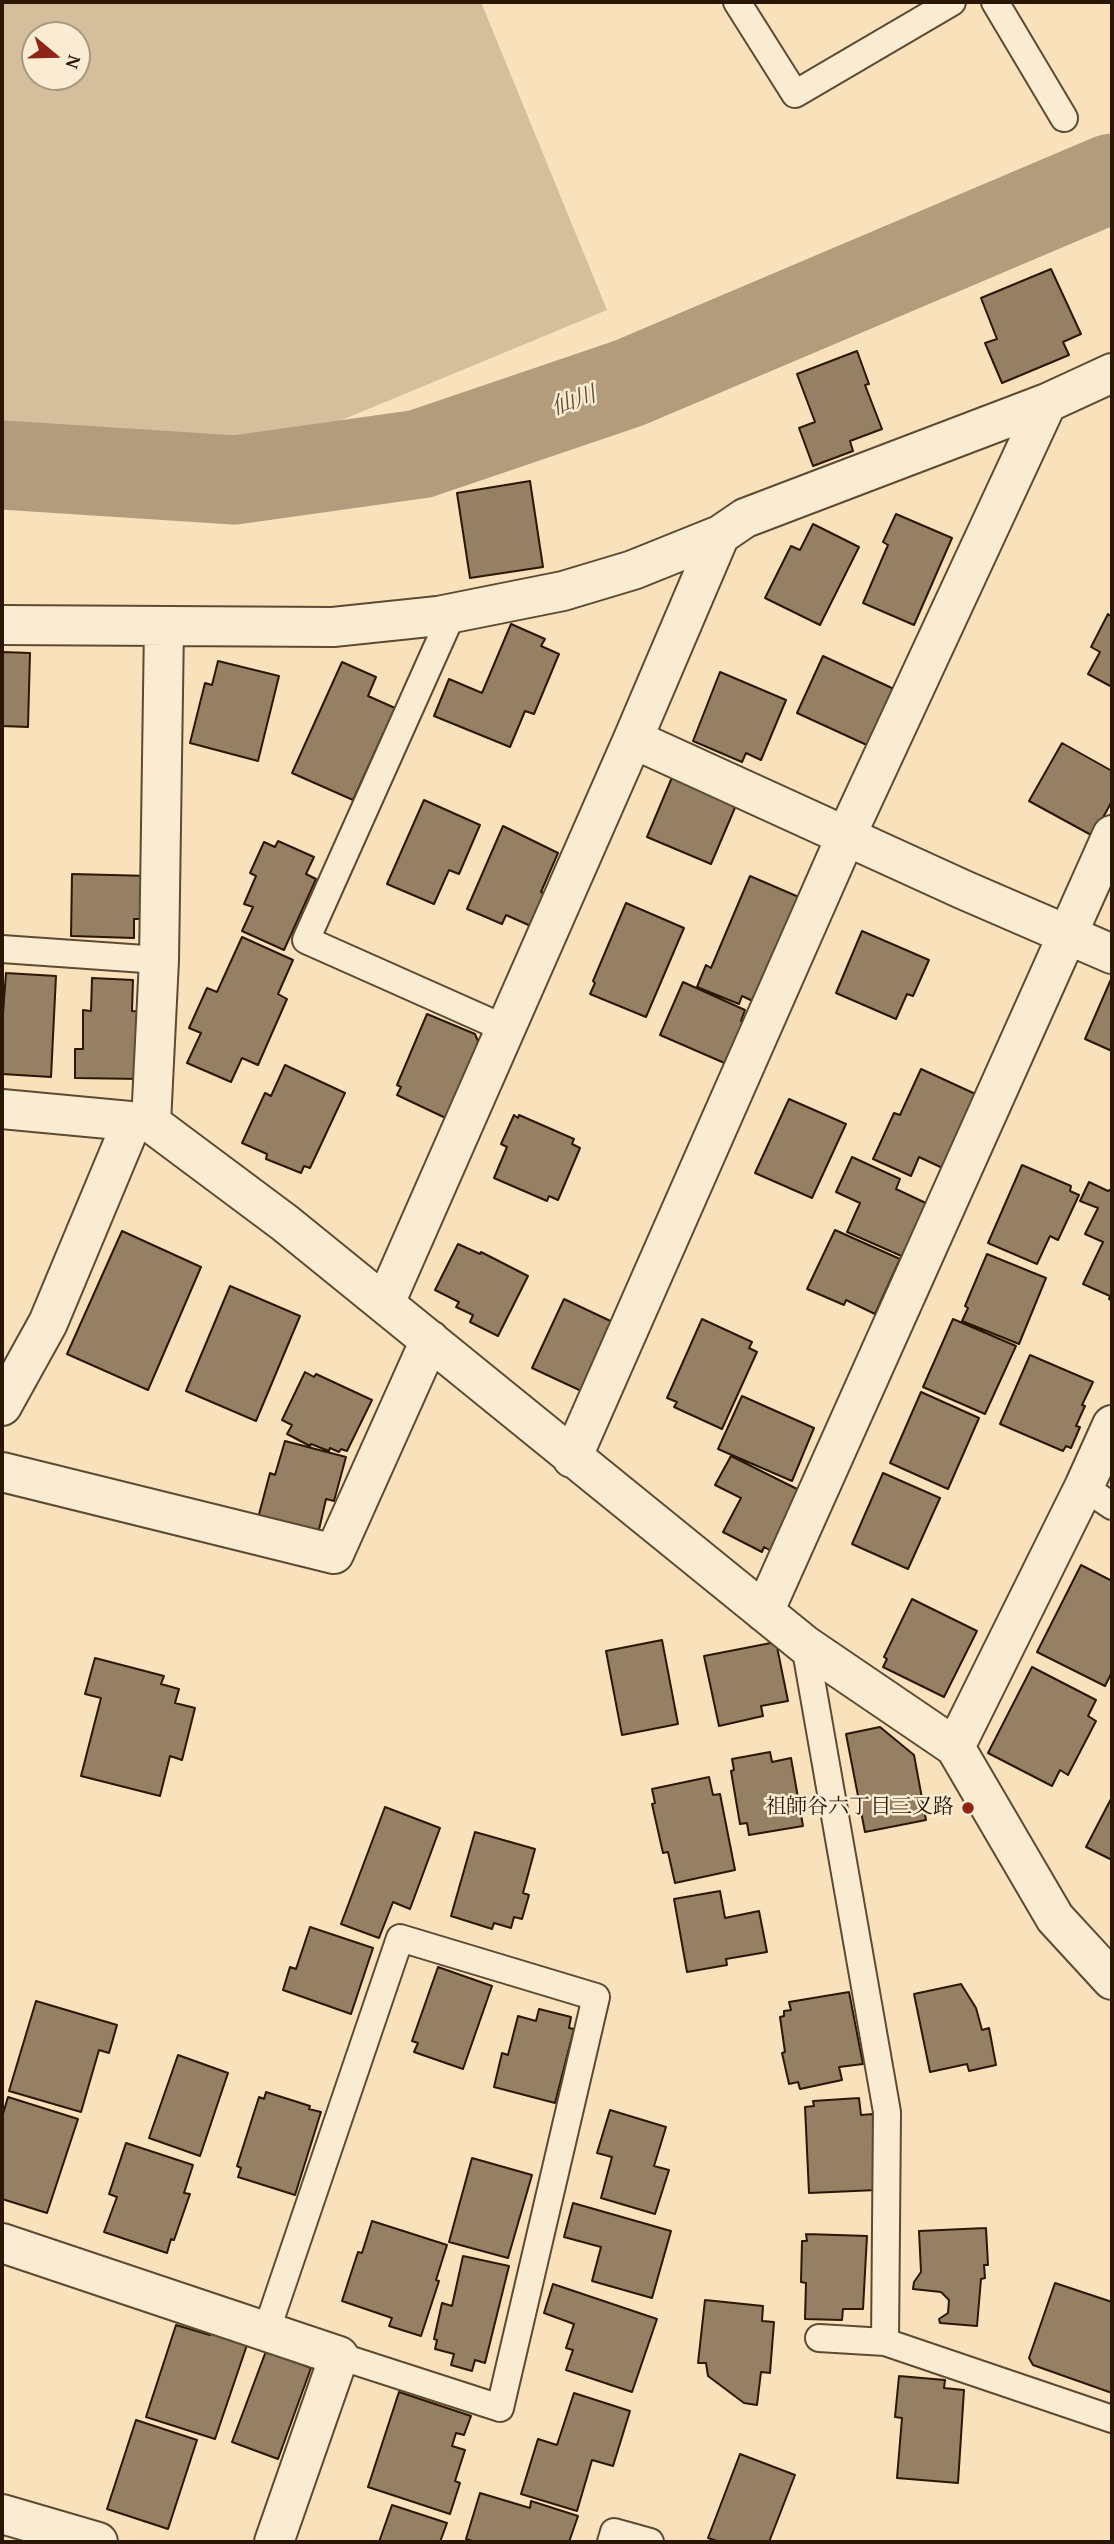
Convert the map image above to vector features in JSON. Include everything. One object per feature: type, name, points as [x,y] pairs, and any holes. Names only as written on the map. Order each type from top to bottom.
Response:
[{"type":"street","points":[[2,625],[332,627],[452,614],[563,591],[633,570],[720,535],[745,518],[1047,403],[1112,373]]},
{"type":"street","points":[[572,1458],[846,836],[1047,403]]},
{"type":"street","points":[[385,1303],[634,739],[720,535]]},
{"type":"street","points":[[2,1406],[48,1323],[142,1122],[159,960],[164,626]]},
{"type":"street","points":[[634,739],[1112,954]]},
{"type":"street","points":[[764,1612],[1112,835]]},
{"type":"street","points":[[2,1109],[142,1122],[285,1223],[805,1645],[955,1748],[1055,1918],[1112,1980]]},
{"type":"street","points":[[2,1472],[334,1554],[430,1340]]},
{"type":"street","points":[[955,1748],[1098,1497],[1112,1425]]},
{"type":"street","points":[[2,2243],[339,2356],[274,2542]]},
{"type":"street","points":[[2,2514],[98,2542]]},
{"type":"lane","points":[[737,2],[795,94],[951,2]]},
{"type":"lane","points":[[995,2],[1064,118]]},
{"type":"lane","points":[[452,614],[306,940],[506,1029]]},
{"type":"lane","points":[[2,949],[159,960]]},
{"type":"lane","points":[[805,1645],[887,2112],[885,2342]]},
{"type":"lane","points":[[266,2332],[400,1938],[596,1997],[500,2408],[339,2356]]},
{"type":"lane","points":[[819,2338],[885,2342],[1112,2419]]},
{"type":"lane","points":[[611,2542],[614,2532],[650,2542]]},
{"type":"shaded area","points":[[2,2],[481,2],[607,310],[202,478],[2,437]]},
{"type":"building","points":[[1051,269],[1081,334],[1063,342],[1069,355],[1002,383],[985,343],[997,339],[981,298]]},
{"type":"building","points":[[857,351],[869,384],[865,385],[882,429],[850,441],[853,451],[813,466],[799,428],[815,422],[797,374]]},
{"type":"building","points":[[530,481],[543,567],[470,578],[457,493]]},
{"type":"building","points":[[896,514],[952,538],[914,625],[863,603],[888,545],[883,542]]},
{"type":"building","points":[[813,524],[859,547],[820,625],[765,598],[791,546],[800,550]]},
{"type":"building","points":[[1108,614],[1112,617],[1112,687],[1088,674],[1100,652],[1091,647]]},
{"type":"building","points":[[511,624],[545,639],[541,646],[559,654],[534,714],[525,711],[510,747],[434,716],[449,679],[482,693]]},
{"type":"building","points":[[2,652],[30,653],[28,727],[2,726]]},
{"type":"building","points":[[823,656],[894,689],[869,746],[797,713]]},
{"type":"building","points":[[218,661],[279,676],[258,761],[190,743],[205,683],[212,685]]},
{"type":"building","points":[[342,662],[376,677],[368,696],[395,708],[353,800],[292,773]]},
{"type":"building","points":[[720,672],[786,700],[761,760],[746,753],[742,762],[693,741]]},
{"type":"building","points":[[1062,743],[1112,771],[1112,801],[1093,836],[1029,801]]},
{"type":"building","points":[[673,775],[737,803],[711,864],[647,837]]},
{"type":"building","points":[[424,800],[480,825],[459,874],[449,870],[434,904],[387,884]]},
{"type":"building","points":[[503,826],[558,853],[541,892],[547,895],[533,927],[506,915],[502,924],[467,909]]},
{"type":"building","points":[[278,841],[314,857],[306,874],[316,879],[284,950],[242,931],[253,907],[244,904],[256,876],[250,873],[264,842],[275,847]]},
{"type":"building","points":[[72,874],[150,876],[149,919],[134,919],[134,938],[71,936]]},
{"type":"building","points":[[750,876],[808,901],[757,1003],[742,996],[739,1004],[697,987],[706,965],[711,968]]},
{"type":"building","points":[[626,903],[684,928],[646,1017],[590,994]]},
{"type":"building","points":[[862,931],[929,960],[913,996],[907,994],[896,1019],[836,993]]},
{"type":"building","points":[[242,937],[293,960],[278,994],[287,999],[258,1065],[242,1058],[231,1082],[187,1063],[201,1033],[189,1028],[207,988],[217,992]]},
{"type":"building","points":[[6,973],[56,976],[51,1077],[2,1074]]},
{"type":"building","points":[[1112,977],[1112,1051],[1085,1039]]},
{"type":"building","points":[[92,978],[133,980],[132,1011],[144,1012],[141,1079],[75,1078],[75,1049],[83,1049],[83,1010],[91,1011]]},
{"type":"building","points":[[683,982],[745,1010],[741,1021],[754,1026],[736,1068],[660,1035]]},
{"type":"building","points":[[427,1014],[475,1034],[483,1053],[452,1121],[397,1095],[401,1087],[397,1085]]},
{"type":"building","points":[[285,1065],[345,1093],[310,1168],[304,1166],[301,1173],[266,1159],[267,1154],[242,1143],[265,1093],[271,1096]]},
{"type":"building","points":[[921,1069],[982,1097],[949,1171],[919,1157],[911,1176],[873,1159],[894,1113],[900,1115]]},
{"type":"building","points":[[789,1099],[846,1124],[812,1198],[755,1173]]},
{"type":"building","points":[[514,1115],[574,1139],[572,1144],[580,1148],[558,1200],[549,1196],[547,1201],[494,1178],[507,1147],[501,1144]]},
{"type":"building","points":[[852,1157],[900,1179],[896,1189],[930,1205],[906,1258],[847,1232],[860,1203],[836,1192]]},
{"type":"building","points":[[1022,1165],[1071,1186],[1070,1191],[1079,1195],[1058,1240],[1050,1236],[1037,1264],[988,1243]]},
{"type":"building","points":[[1089,1182],[1108,1191],[1112,1189],[1112,1301],[1110,1296],[1083,1284],[1103,1242],[1085,1234],[1098,1208],[1080,1201]]},
{"type":"building","points":[[835,1230],[900,1259],[875,1314],[846,1300],[844,1305],[807,1289]]},
{"type":"building","points":[[122,1231],[201,1267],[148,1390],[67,1354]]},
{"type":"building","points":[[458,1244],[480,1254],[481,1252],[528,1276],[498,1336],[470,1322],[473,1315],[456,1307],[459,1302],[435,1290]]},
{"type":"building","points":[[987,1254],[1046,1278],[1019,1344],[962,1321],[968,1308],[965,1306]]},
{"type":"building","points":[[230,1286],[300,1316],[256,1421],[186,1391]]},
{"type":"building","points":[[564,1299],[621,1326],[590,1395],[532,1368]]},
{"type":"building","points":[[702,1319],[752,1342],[749,1348],[757,1352],[722,1429],[674,1407],[677,1402],[667,1398]]},
{"type":"building","points":[[953,1319],[1016,1346],[985,1414],[923,1387]]},
{"type":"building","points":[[1030,1355],[1093,1382],[1082,1405],[1085,1406],[1076,1426],[1080,1427],[1071,1448],[1066,1446],[1063,1451],[1000,1424]]},
{"type":"building","points":[[305,1372],[314,1377],[316,1374],[372,1400],[347,1451],[341,1449],[339,1452],[330,1448],[329,1451],[311,1444],[310,1446],[287,1434],[292,1425],[282,1420]]},
{"type":"building","points":[[921,1392],[979,1418],[948,1489],[890,1463]]},
{"type":"building","points":[[742,1396],[814,1428],[792,1481],[718,1449]]},
{"type":"building","points":[[285,1441],[346,1457],[334,1501],[326,1499],[318,1534],[258,1518],[270,1473],[275,1475]]},
{"type":"building","points":[[731,1456],[803,1492],[773,1552],[764,1547],[762,1552],[723,1532],[741,1498],[715,1485]]},
{"type":"building","points":[[883,1473],[940,1498],[908,1569],[852,1544]]},
{"type":"building","points":[[1081,1565],[1112,1581],[1112,1672],[1105,1686],[1037,1652]]},
{"type":"building","points":[[912,1599],[977,1631],[944,1697],[883,1667],[887,1659],[884,1657]]},
{"type":"building","points":[[662,1640],[678,1724],[622,1735],[606,1651]]},
{"type":"building","points":[[776,1642],[788,1701],[761,1706],[763,1716],[719,1726],[704,1656]]},
{"type":"building","points":[[95,1658],[164,1676],[161,1684],[179,1689],[175,1703],[195,1708],[182,1760],[170,1756],[160,1796],[81,1776],[101,1698],[85,1694]]},
{"type":"building","points":[[1032,1667],[1096,1700],[1088,1716],[1096,1721],[1068,1775],[1060,1770],[1052,1786],[988,1753]]},
{"type":"building","points":[[880,1727],[914,1755],[926,1820],[865,1832],[846,1734]]},
{"type":"building","points":[[770,1752],[772,1762],[791,1758],[803,1826],[749,1835],[747,1823],[740,1824],[731,1771],[734,1770],[732,1759]]},
{"type":"building","points":[[709,1777],[713,1795],[720,1794],[735,1870],[675,1883],[668,1852],[663,1853],[652,1804],[655,1803],[652,1789]]},
{"type":"building","points":[[1112,1797],[1112,1860],[1086,1847]]},
{"type":"building","points":[[385,1807],[440,1828],[410,1909],[393,1902],[379,1938],[341,1924]]},
{"type":"building","points":[[475,1832],[535,1849],[523,1893],[529,1895],[522,1919],[514,1917],[511,1928],[494,1923],[492,1929],[451,1916]]},
{"type":"building","points":[[720,1891],[725,1918],[759,1911],[767,1952],[726,1959],[727,1965],[687,1972],[674,1899]]},
{"type":"building","points":[[310,1927],[373,1948],[351,2014],[283,1990],[290,1967],[296,1969]]},
{"type":"building","points":[[438,1967],[492,1986],[463,2069],[414,2052],[418,2043],[412,2041]]},
{"type":"building","points":[[961,1984],[976,2008],[982,2030],[989,2028],[996,2065],[969,2071],[967,2064],[930,2072],[914,1994]]},
{"type":"building","points":[[849,1992],[863,2064],[839,2067],[842,2080],[800,2089],[798,2082],[789,2084],[782,2053],[785,2052],[780,2017],[784,2016],[784,2011],[791,2010],[789,2002]]},
{"type":"building","points":[[36,2001],[117,2025],[109,2053],[99,2050],[81,2112],[9,2091]]},
{"type":"building","points":[[539,2009],[571,2017],[569,2028],[574,2029],[555,2103],[494,2087],[502,2053],[508,2055],[518,2016],[536,2021]]},
{"type":"building","points":[[178,2055],[228,2073],[200,2156],[149,2138]]},
{"type":"building","points":[[266,2092],[321,2112],[295,2195],[238,2177],[241,2168],[237,2166],[259,2097],[264,2099]]},
{"type":"building","points":[[8,2097],[78,2119],[47,2213],[2,2199],[2,2117]]},
{"type":"building","points":[[859,2098],[861,2115],[873,2114],[877,2190],[809,2193],[805,2107],[814,2106],[813,2101]]},
{"type":"building","points":[[610,2110],[666,2127],[654,2166],[669,2170],[655,2214],[601,2198],[612,2157],[597,2153]]},
{"type":"building","points":[[126,2143],[193,2165],[184,2193],[190,2194],[167,2253],[104,2232],[117,2197],[109,2194]]},
{"type":"building","points":[[472,2158],[532,2175],[508,2258],[449,2242]]},
{"type":"building","points":[[573,2203],[671,2231],[652,2298],[592,2281],[601,2247],[564,2237]]},
{"type":"building","points":[[372,2221],[447,2245],[436,2280],[439,2281],[421,2336],[389,2326],[392,2318],[342,2301],[358,2252],[362,2253]]},
{"type":"building","points":[[986,2228],[988,2265],[984,2265],[985,2278],[981,2279],[977,2326],[940,2323],[939,2319],[948,2313],[949,2300],[941,2292],[913,2289],[921,2272],[919,2231]]},
{"type":"building","points":[[806,2234],[867,2236],[863,2309],[843,2309],[842,2320],[805,2319],[806,2283],[801,2282],[802,2241],[807,2241]]},
{"type":"building","points":[[463,2256],[509,2266],[485,2363],[475,2360],[472,2371],[451,2365],[454,2354],[435,2349],[437,2340],[434,2339],[442,2303],[452,2306]]},
{"type":"building","points":[[1055,2283],[1112,2302],[1112,2393],[1033,2365],[1029,2358]]},
{"type":"building","points":[[553,2284],[657,2319],[632,2392],[566,2370],[573,2350],[566,2348],[574,2324],[544,2313]]},
{"type":"building","points":[[705,2300],[763,2306],[762,2321],[774,2322],[770,2373],[761,2372],[757,2405],[744,2403],[708,2376],[706,2363],[698,2363]]},
{"type":"building","points":[[176,2325],[210,2335],[212,2330],[248,2342],[215,2439],[146,2417]]},
{"type":"building","points":[[266,2351],[311,2368],[278,2459],[232,2442]]},
{"type":"building","points":[[899,2376],[945,2380],[944,2388],[964,2390],[958,2483],[897,2478],[902,2418],[895,2417]]},
{"type":"building","points":[[399,2392],[471,2416],[464,2435],[456,2433],[452,2446],[465,2450],[455,2481],[460,2483],[450,2514],[368,2487]]},
{"type":"building","points":[[574,2393],[630,2411],[613,2466],[592,2460],[577,2511],[521,2494],[538,2439],[557,2445]]},
{"type":"building","points":[[136,2420],[197,2440],[168,2529],[107,2509]]},
{"type":"building","points":[[740,2454],[795,2475],[769,2542],[720,2542],[708,2538]]},
{"type":"building","points":[[480,2493],[530,2508],[531,2501],[578,2516],[569,2542],[475,2542],[466,2539]]},
{"type":"building","points":[[392,2505],[447,2523],[440,2542],[379,2542]]},
{"type":"waterway","name":"仙川","points":[[2,465],[235,480],[420,454],[629,383],[1112,178]]},
{"type":"place","name":"祖師谷六丁目三叉路","points":[[968,1808]]}]
